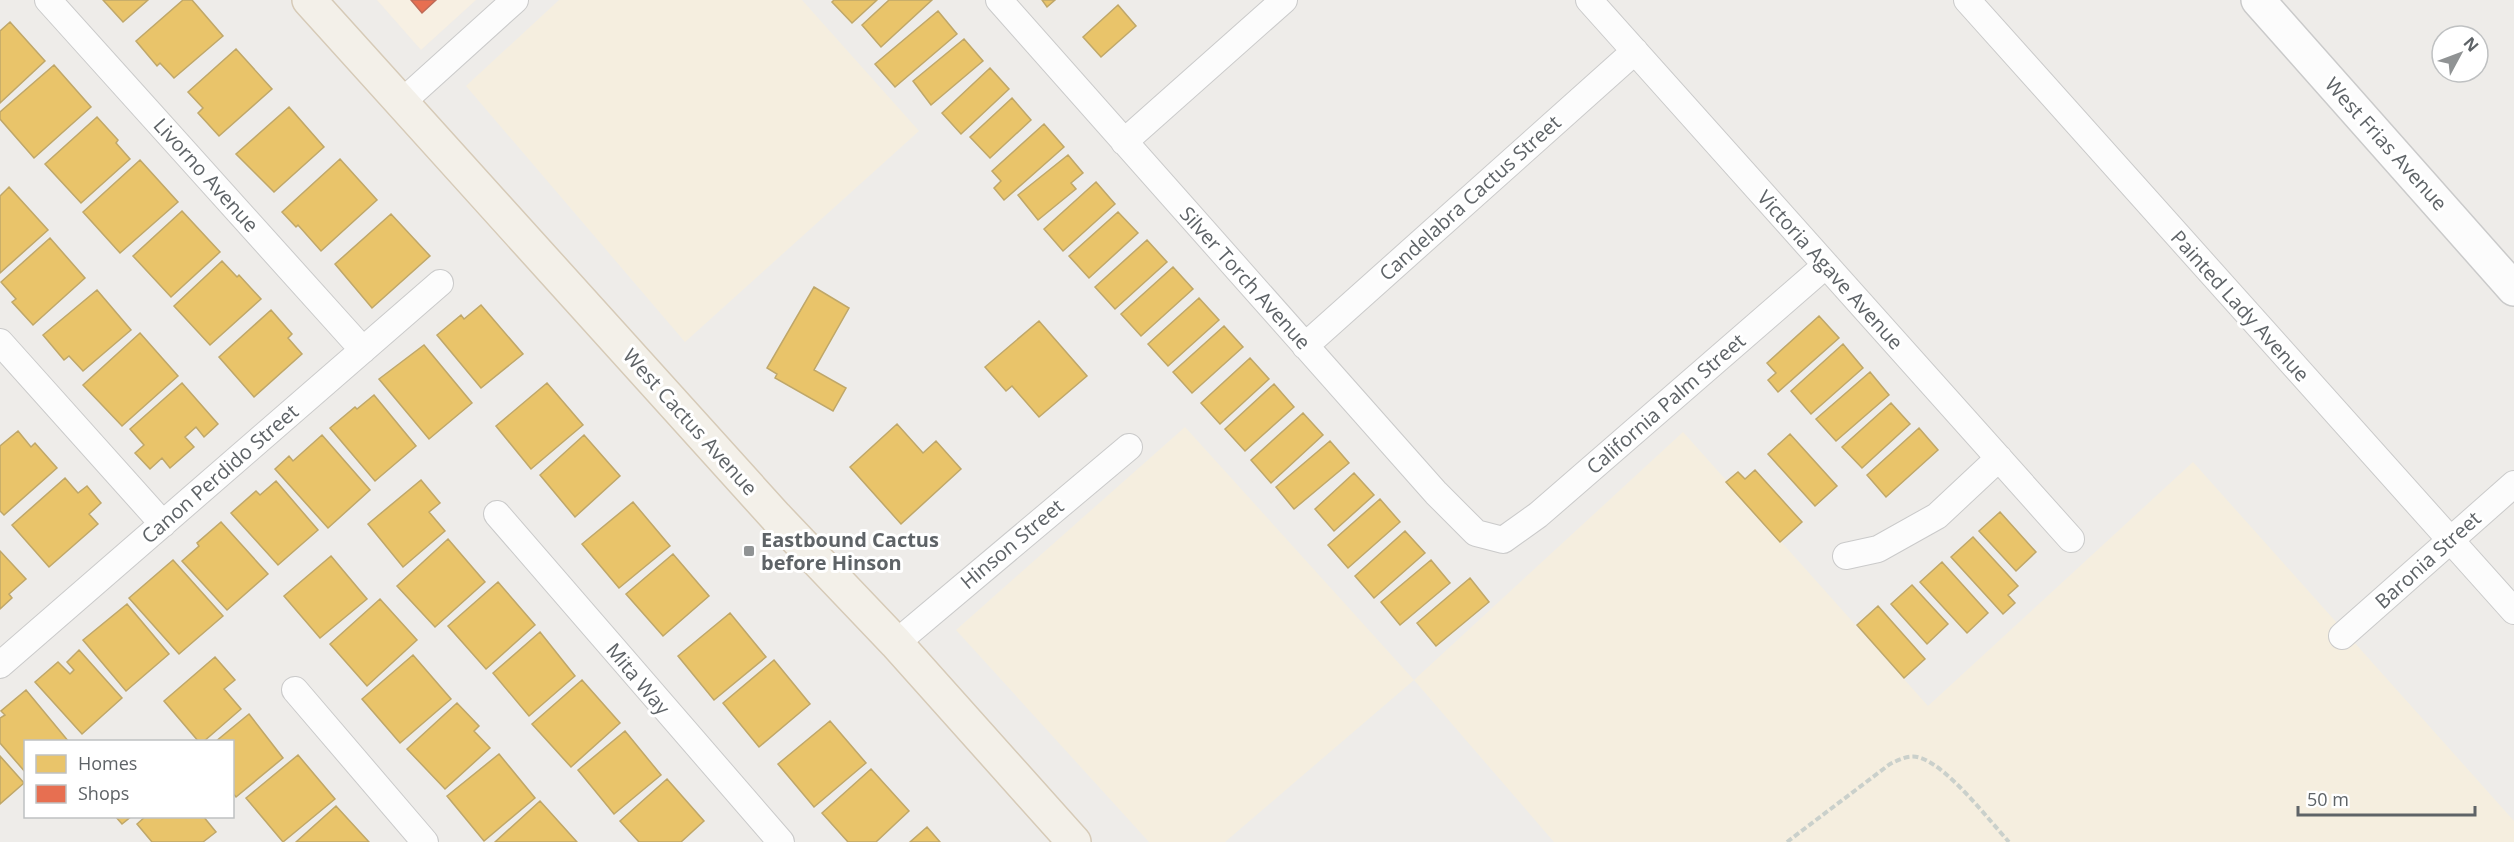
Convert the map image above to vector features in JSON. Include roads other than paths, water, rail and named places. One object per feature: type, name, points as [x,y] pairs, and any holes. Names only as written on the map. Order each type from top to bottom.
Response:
[{"type":"main road","name":"West Cactus Avenue","points":[[309,0],[776,517],[896,643],[1074,842]]},
{"type":"street","name":"Livorno Avenue","points":[[48,0],[363,351]]},
{"type":"street","points":[[401,103],[514,0]]},
{"type":"street","name":"Silver Torch Avenue","points":[[999,0],[1436,493],[1476,533],[1503,540]]},
{"type":"street","points":[[1124,142],[1284,0]]},
{"type":"street","name":"Victoria Agave Avenue","points":[[1589,0],[2071,539]]},
{"type":"street","name":"Painted Lady Avenue","points":[[1967,0],[2514,611]]},
{"type":"street","name":"West Frias Avenue","points":[[2258,0],[2514,289]]},
{"type":"street","name":"Candelabra Cactus Street","points":[[1305,346],[1635,51]]},
{"type":"street","name":"California Palm Street","points":[[1503,540],[1539,515],[1826,265]]},
{"type":"street","name":"Canon Perdido Street","points":[[0,665],[440,283]]},
{"type":"street","points":[[0,342],[163,524]]},
{"type":"street","name":"Hinson Street","points":[[896,643],[1129,447]]},
{"type":"street","points":[[1846,555],[1878,549],[1937,516],[1999,458]]},
{"type":"street","name":"Baronia Street","points":[[2342,636],[2514,484]]},
{"type":"street","name":"Mita Way","points":[[497,514],[780,842]]},
{"type":"street","points":[[295,690],[425,842]]},
{"type":"place","name":"Eastbound Cactus before Hinson","points":[[749,551]]}]
